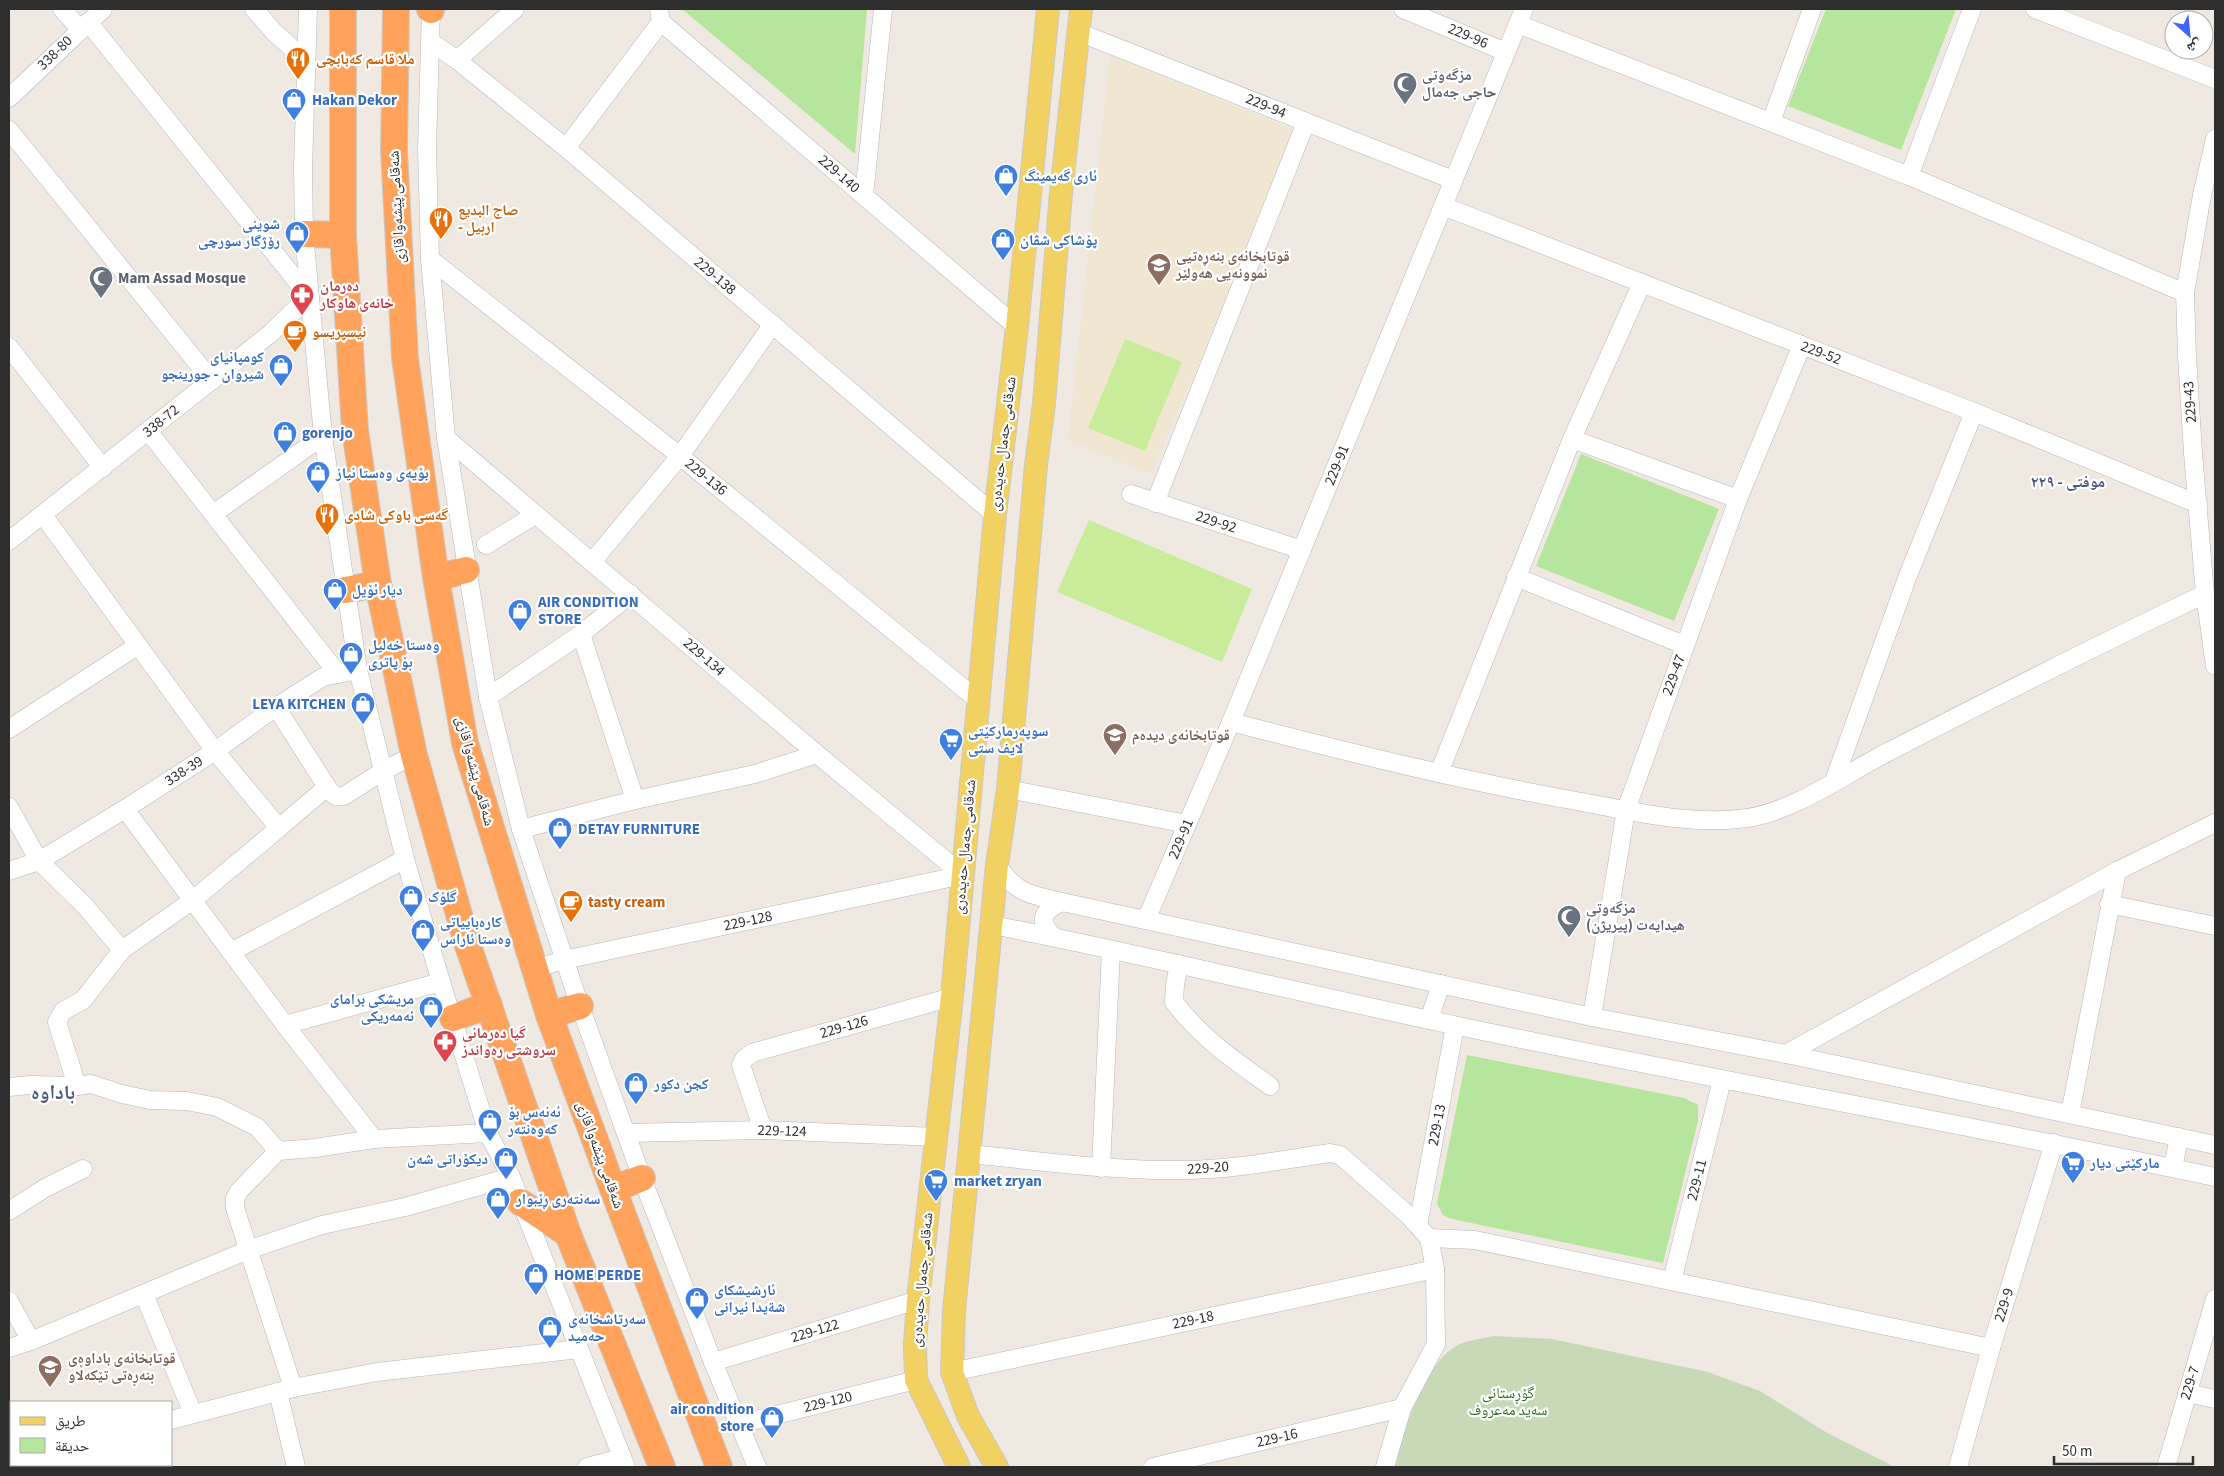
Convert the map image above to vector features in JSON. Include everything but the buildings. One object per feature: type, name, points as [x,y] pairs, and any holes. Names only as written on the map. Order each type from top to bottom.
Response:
[{"type":"highway","points":[[343,9],[343,235],[355,430],[378,584],[414,755],[467,943],[568,1234],[662,1467]]},
{"type":"highway","name":"شەقامی پێشەوا قازی","points":[[396,9],[394,151],[405,358],[436,578],[465,743],[549,1015],[612,1189],[719,1467]]},
{"type":"highway","points":[[304,234],[343,235]]},
{"type":"highway","points":[[436,578],[466,570]]},
{"type":"highway","points":[[345,590],[378,584]]},
{"type":"highway","points":[[453,1018],[489,1005]]},
{"type":"highway","points":[[549,1015],[580,1006]]},
{"type":"highway","points":[[612,1189],[642,1178]]},
{"type":"highway","points":[[520,1202],[568,1234]]},
{"type":"main road","name":"شەقامی جەمال حەیدەری","points":[[959,1467],[916,1380],[915,1345],[918,1300],[952,997],[994,516],[1017,327],[1048,9]]},
{"type":"main road","points":[[997,1467],[968,1416],[952,1372],[954,1311],[997,865],[1008,789],[1036,465],[1044,404],[1062,193],[1081,9]]},
{"type":"street","points":[[62,9],[84,26],[309,296]]},
{"type":"street","name":"338-80","points":[[9,98],[103,9]]},
{"type":"street","points":[[254,9],[273,31],[306,61]]},
{"type":"street","points":[[308,9],[303,168],[304,234],[323,436],[358,670],[406,859],[441,982],[488,1134],[511,1177],[624,1463],[587,1467]]},
{"type":"street","points":[[431,9],[427,149],[430,259],[446,438],[488,697],[521,829],[580,1006],[642,1178],[713,1362],[757,1467]]},
{"type":"street","points":[[457,60],[515,9]]},
{"type":"street","points":[[864,196],[883,9]]},
{"type":"street","name":"229-96","points":[[1403,9],[1506,52]]},
{"type":"street","points":[[1771,122],[1812,9]]},
{"type":"street","points":[[1909,176],[1972,9]]},
{"type":"street","points":[[2041,10],[2215,79]]},
{"type":"street","points":[[566,148],[660,15]]},
{"type":"street","name":"229-140","points":[[660,15],[864,196],[1017,327]]},
{"type":"street","points":[[1521,16],[1771,122],[1909,176],[2185,293]]},
{"type":"street","name":"229-91","points":[[1146,920],[1231,722],[1521,16]]},
{"type":"street","name":"229-94","points":[[1078,32],[1453,180]]},
{"type":"street","name":"229-138","points":[[431,42],[457,60],[566,148],[994,516]]},
{"type":"street","points":[[1155,503],[1306,122]]},
{"type":"street","points":[[9,130],[212,381]]},
{"type":"street","name":"229-43","points":[[2215,139],[2202,195],[2185,293],[2186,356],[2206,594],[2215,666]]},
{"type":"street","name":"229-52","points":[[1443,206],[1974,412],[2198,504]]},
{"type":"street","name":"229-136","points":[[430,259],[680,456],[979,701]]},
{"type":"street","points":[[1439,773],[1572,438],[1642,283]]},
{"type":"street","name":"338-72","points":[[9,541],[212,381],[270,333],[309,296]]},
{"type":"street","points":[[592,562],[680,456],[772,324]]},
{"type":"street","name":"229-47","points":[[1592,1017],[1626,810],[1738,499],[1802,345]]},
{"type":"street","points":[[9,347],[103,468]]},
{"type":"street","points":[[1834,781],[1907,578],[1974,412]]},
{"type":"street","points":[[148,432],[338,674]]},
{"type":"street","points":[[213,514],[323,436]]},
{"type":"street","name":"229-134","points":[[446,438],[534,516],[631,594],[817,754],[962,875]]},
{"type":"street","points":[[1572,438],[1738,499]]},
{"type":"street","name":"229-92","points":[[1131,494],[1302,550]]},
{"type":"street","points":[[43,515],[215,751],[279,828]]},
{"type":"street","points":[[486,545],[534,516]]},
{"type":"street","points":[[1516,577],[1684,645]]},
{"type":"street","points":[[488,697],[581,634],[631,594]]},
{"type":"street","points":[[1231,722],[1510,789],[1656,815],[1711,820],[1747,818],[1773,812],[2144,622],[2206,594]]},
{"type":"street","points":[[581,634],[635,800]]},
{"type":"street","points":[[9,729],[137,646]]},
{"type":"street","name":"338-39","points":[[9,871],[39,861],[125,809],[215,751],[323,677],[358,670]]},
{"type":"street","points":[[276,708],[327,787],[332,794],[338,797],[344,796],[383,771],[414,755]]},
{"type":"street","points":[[521,829],[635,800],[755,774],[817,754]]},
{"type":"street","points":[[77,1086],[57,1022],[63,1011],[83,1000],[122,950],[193,900],[327,787]]},
{"type":"street","points":[[1008,789],[1187,824]]},
{"type":"street","points":[[9,807],[39,861],[85,906],[122,950]]},
{"type":"street","points":[[125,809],[284,1025],[374,1139]]},
{"type":"street","points":[[1786,1054],[2117,871],[2215,823]]},
{"type":"street","points":[[231,952],[406,859]]},
{"type":"street","points":[[997,865],[1016,888],[1026,893],[1062,902],[1592,1017],[1786,1054],[2215,1144]]},
{"type":"street","points":[[2070,1114],[2109,904],[2117,871]]},
{"type":"street","name":"229-128","points":[[534,970],[564,960],[962,875]]},
{"type":"street","points":[[1054,937],[1044,925],[1043,918],[1047,910],[1062,902]]},
{"type":"street","points":[[2109,904],[2215,926]]},
{"type":"street","points":[[992,925],[1179,964],[1455,1026],[1722,1080],[2054,1143],[2215,1177]]},
{"type":"street","points":[[1101,1168],[1111,950]]},
{"type":"street","points":[[1179,964],[1174,984],[1174,1002],[1192,1025],[1229,1056],[1270,1086]]},
{"type":"street","points":[[284,1025],[441,982]]},
{"type":"street","points":[[1429,1020],[1441,984]]},
{"type":"street","name":"229-126","points":[[763,1130],[741,1066],[744,1059],[752,1053],[952,997]]},
{"type":"street","name":"229-13","points":[[1424,1231],[1455,1026]]},
{"type":"street","name":"229-11","points":[[1672,1281],[1722,1080]]},
{"type":"street","points":[[9,1086],[77,1086],[91,1084],[122,1094],[150,1100],[187,1101],[217,1107],[257,1127],[278,1151]]},
{"type":"street","name":"229-124","points":[[626,1133],[763,1130],[937,1137]]},
{"type":"street","points":[[296,1467],[286,1390],[235,1208],[235,1198],[239,1191],[278,1151],[315,1148],[374,1139],[488,1134]]},
{"type":"street","points":[[2173,1168],[2179,1137]]},
{"type":"street","name":"229-9","points":[[1958,1467],[1991,1348],[2054,1143]]},
{"type":"street","name":"229-20","points":[[970,1154],[1101,1168],[1184,1170],[1241,1165],[1330,1153],[1340,1155],[1424,1231]]},
{"type":"street","points":[[9,1211],[45,1188],[83,1169]]},
{"type":"street","points":[[9,1348],[32,1341],[248,1250],[322,1225],[405,1207],[511,1177]]},
{"type":"street","points":[[1385,1467],[1402,1408],[1436,1344],[1435,1269],[1424,1231],[1991,1348]]},
{"type":"street","name":"229-18","points":[[952,1372],[1435,1269]]},
{"type":"street","points":[[144,1294],[193,1414]]},
{"type":"street","name":"229-122","points":[[713,1362],[918,1300]]},
{"type":"street","name":"229-7","points":[[2166,1467],[2215,1300]]},
{"type":"street","points":[[9,1301],[32,1341]]},
{"type":"street","points":[[172,1420],[286,1390],[377,1372],[580,1349]]},
{"type":"street","name":"229-120","points":[[740,1424],[916,1380]]},
{"type":"street","points":[[2187,1393],[2215,1399]]},
{"type":"street","name":"229-16","points":[[1153,1467],[1402,1408]]},
{"type":"shaded area","name":"قوتابخانەی بنەڕەتیی نموونەیی هەولێر","points":[[1110,55],[1301,133],[1150,474],[1068,440]]},
{"type":"green space","points":[[682,9],[867,9],[855,154]]},
{"type":"green space","points":[[1826,9],[1956,9],[1901,150],[1788,106]]},
{"type":"green space","points":[[1125,339],[1182,362],[1145,451],[1088,428]]},
{"type":"green space","points":[[1581,454],[1719,509],[1674,621],[1536,566]]},
{"type":"green space","points":[[1089,520],[1252,589],[1222,662],[1057,592]]},
{"type":"green space","points":[[1467,1055],[1684,1098],[1698,1105],[1698,1121],[1663,1263],[1452,1219],[1443,1215],[1437,1204]]},
{"type":"green space","name":"گۆڕستانی سەید مەعروف","points":[[1494,1336],[1552,1339],[1708,1372],[1760,1391],[1829,1434],[1895,1467],[1394,1467],[1403,1435],[1417,1398],[1436,1365],[1447,1352],[1460,1344]]},
{"type":"place","name":"ملا قاسم کەبابچی","points":[[298,80]]},
{"type":"place","name":"مزگەوتی حاجی جەمال","points":[[1405,105]]},
{"type":"place","name":"Hakan Dekor","points":[[294,121]]},
{"type":"place","name":"ئاری گەیمینگ","points":[[1006,197]]},
{"type":"place","name":"صاج البديع - اربيل","points":[[441,240]]},
{"type":"place","name":"شوينی رۆژگار سورچی","points":[[297,254]]},
{"type":"place","name":"پۆشاکی شڤان","points":[[1003,261]]},
{"type":"place","name":"قوتابخانەی بنەڕەتیی نموونەیی هەولێر","points":[[1159,286]]},
{"type":"place","name":"Mam Assad Mosque","points":[[101,299]]},
{"type":"place","name":"دەرمان خانەی هاوکار","points":[[302,316]]},
{"type":"place","name":"نيسپريسو","points":[[295,353]]},
{"type":"place","name":"كومپانیای شیروان - جورینجو","points":[[281,387]]},
{"type":"place","name":"gorenjo","points":[[285,454]]},
{"type":"place","name":"بۆیەی وەستا نیاز","points":[[318,494]]},
{"type":"place","name":"گەسی باوکی شادی","points":[[327,536]]},
{"type":"place","name":"دیار ئۆیل","points":[[335,611]]},
{"type":"place","name":"AIR CONDITION STORE","points":[[520,632]]},
{"type":"place","name":"وەستا خەلیل بۆ پاتری","points":[[351,675]]},
{"type":"place","name":"LEYA KITCHEN","points":[[363,725]]},
{"type":"place","name":"قوتابخانەی دیدەم","points":[[1115,756]]},
{"type":"place","name":"سوپەرمارکێتی لایف ستی","points":[[951,761]]},
{"type":"place","name":"DETAY FURNITURE","points":[[560,850]]},
{"type":"place","name":"گلۆک","points":[[411,918]]},
{"type":"place","name":"tasty cream","points":[[571,923]]},
{"type":"place","name":"مزگه‌وتی هیدایه‌ت (پیریژن)","points":[[1569,938]]},
{"type":"place","name":"کارەباییاتی وەستا ئاراس","points":[[423,952]]},
{"type":"place","name":"مریشکی برامای ئەمەریکی","points":[[431,1029]]},
{"type":"place","name":"گیا دەرمانی سروشتی رەواندز","points":[[445,1063]]},
{"type":"place","name":"كجن دكور","points":[[636,1105]]},
{"type":"place","name":"ئەنەس بۆ کەوەنتەر","points":[[490,1142]]},
{"type":"place","name":"دیکۆراتی شەن","points":[[506,1180]]},
{"type":"place","name":"مارکێتی دیار","points":[[2073,1184]]},
{"type":"place","name":"market zryan","points":[[936,1202]]},
{"type":"place","name":"سەنتەری ڕێبوار","points":[[498,1220]]},
{"type":"place","name":"HOME PERDE","points":[[536,1296]]},
{"type":"place","name":"ئارشيشكاى شةيدا ئيرانى","points":[[697,1320]]},
{"type":"place","name":"سەرتاشخانەی حەمید","points":[[550,1349]]},
{"type":"place","name":"قوتابخانەی باداوەی بنەڕەتی تێکەڵاو","points":[[50,1388]]},
{"type":"place","name":"air condition store","points":[[772,1439]]},
{"type":"district","name":"موفتی - ٢٢٩","points":[[2068,482]]},
{"type":"district","name":"باداوە","points":[[53,1093]]}]
